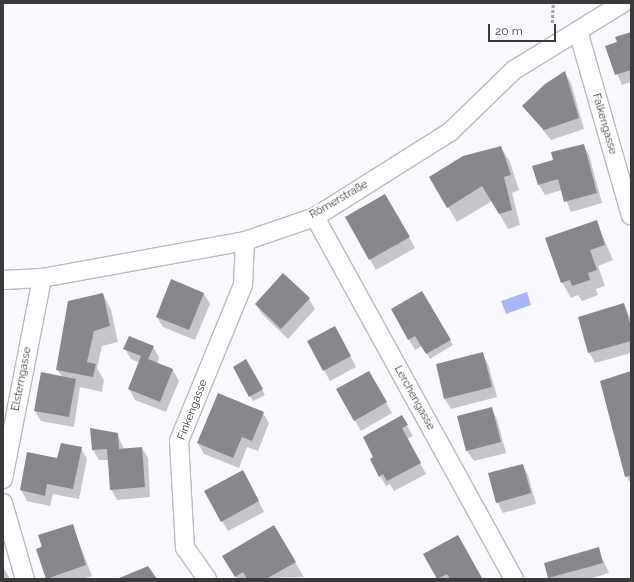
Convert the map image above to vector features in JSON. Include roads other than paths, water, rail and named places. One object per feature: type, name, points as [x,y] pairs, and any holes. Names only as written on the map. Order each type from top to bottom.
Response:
[{"type":"street","name":"Römerstraße","points":[[3,280],[42,278],[245,240],[315,216],[450,132],[514,70],[552,45],[578,32],[623,3]]},
{"type":"street","name":"Falkengasse","points":[[578,32],[631,216]]},
{"type":"street","name":"Lerchengasse","points":[[315,216],[514,579]]},
{"type":"street","name":"Finkengasse","points":[[208,579],[186,548],[179,441],[243,285],[245,240]]},
{"type":"street","name":"Elsterngasse","points":[[3,479],[42,278]]},
{"type":"street","points":[[3,503],[25,579]]},
{"type":"water","points":[[527,292],[531,305],[506,314],[501,301]]}]
